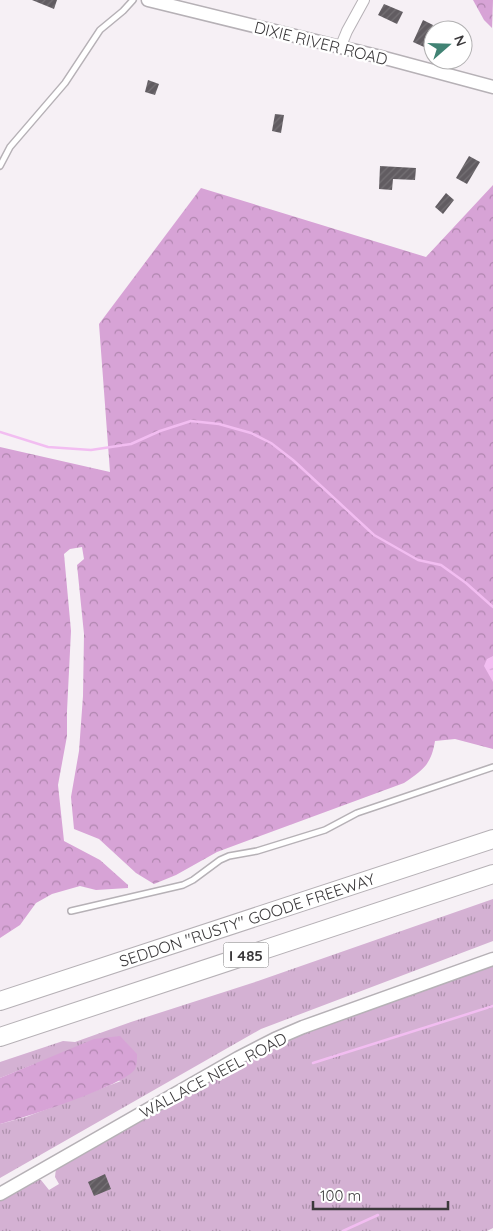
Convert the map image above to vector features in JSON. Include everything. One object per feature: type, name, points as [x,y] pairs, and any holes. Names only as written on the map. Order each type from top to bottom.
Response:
[{"type":"highway","name":"SEDDON \"RUSTY\" GOODE FREEWAY","points":[[0,1001],[493,839]]},
{"type":"highway","name":"SEDDON \"RUSTY\" GOODE FREEWAY","points":[[0,1037],[493,874]]},
{"type":"street","name":"DIXIE RIVER ROAD","points":[[148,0],[381,57],[493,87]]},
{"type":"street","points":[[340,48],[364,0]]},
{"type":"street","name":"WALLACE NEEL ROAD","points":[[0,1194],[275,1038],[493,959]]},
{"type":"lane","points":[[0,166],[10,147],[65,84],[100,30],[124,11],[133,0]]},
{"type":"lane","points":[[71,911],[183,885],[229,856],[257,851],[325,830],[357,813],[493,767]]},
{"type":"green space","points":[[473,0],[493,0],[492,28],[484,20]]},
{"type":"green space","points":[[493,185],[493,749],[455,739],[435,741],[431,756],[425,766],[404,783],[217,852],[176,875],[154,884],[136,873],[99,839],[74,829],[71,797],[79,751],[83,696],[84,634],[77,565],[84,559],[82,547],[70,549],[64,554],[71,631],[67,736],[58,785],[64,841],[100,860],[128,885],[128,888],[96,890],[80,886],[52,894],[36,903],[20,925],[0,938],[0,447],[110,472],[99,324],[201,188],[426,257]]},
{"type":"green space","points":[[493,899],[493,941],[261,1029],[0,1178],[0,1124],[26,1117],[121,1081],[37,1063],[0,1078],[0,1062],[63,1041],[75,1042],[258,981]]},
{"type":"green space","points":[[493,965],[493,1228],[487,1231],[0,1231],[0,1201],[37,1180],[41,1180],[49,1190],[59,1184],[55,1177],[56,1168],[263,1051],[301,1034]]},
{"type":"green space","points":[[120,1036],[137,1054],[136,1068],[127,1076],[72,1101],[0,1124],[0,1078],[94,1039]]},
{"type":"water","points":[[493,656],[493,682],[484,666],[487,659]]},
{"type":"building","points":[[32,0],[57,0],[54,9]]},
{"type":"building","points":[[384,4],[403,12],[397,24],[378,15]]},
{"type":"building","points":[[423,20],[423,47],[413,42]]},
{"type":"building","points":[[148,80],[159,84],[155,95],[145,92]]},
{"type":"building","points":[[275,114],[284,115],[281,133],[272,131]]},
{"type":"building","points":[[469,156],[480,162],[467,184],[456,178]]},
{"type":"building","points":[[380,166],[416,168],[415,180],[393,179],[392,190],[379,189]]},
{"type":"building","points":[[446,193],[454,200],[443,214],[435,207]]},
{"type":"building","points":[[105,1174],[111,1189],[94,1196],[88,1182]]},
{"type":"waterway","points":[[0,432],[48,447],[91,450],[131,444],[160,431],[191,421],[219,424],[251,433],[271,443],[293,460],[374,535],[418,560],[441,565],[466,583],[493,607]]},
{"type":"waterway","points":[[313,1063],[493,1006]]},
{"type":"waterway","points":[[343,1231],[378,1215]]}]
